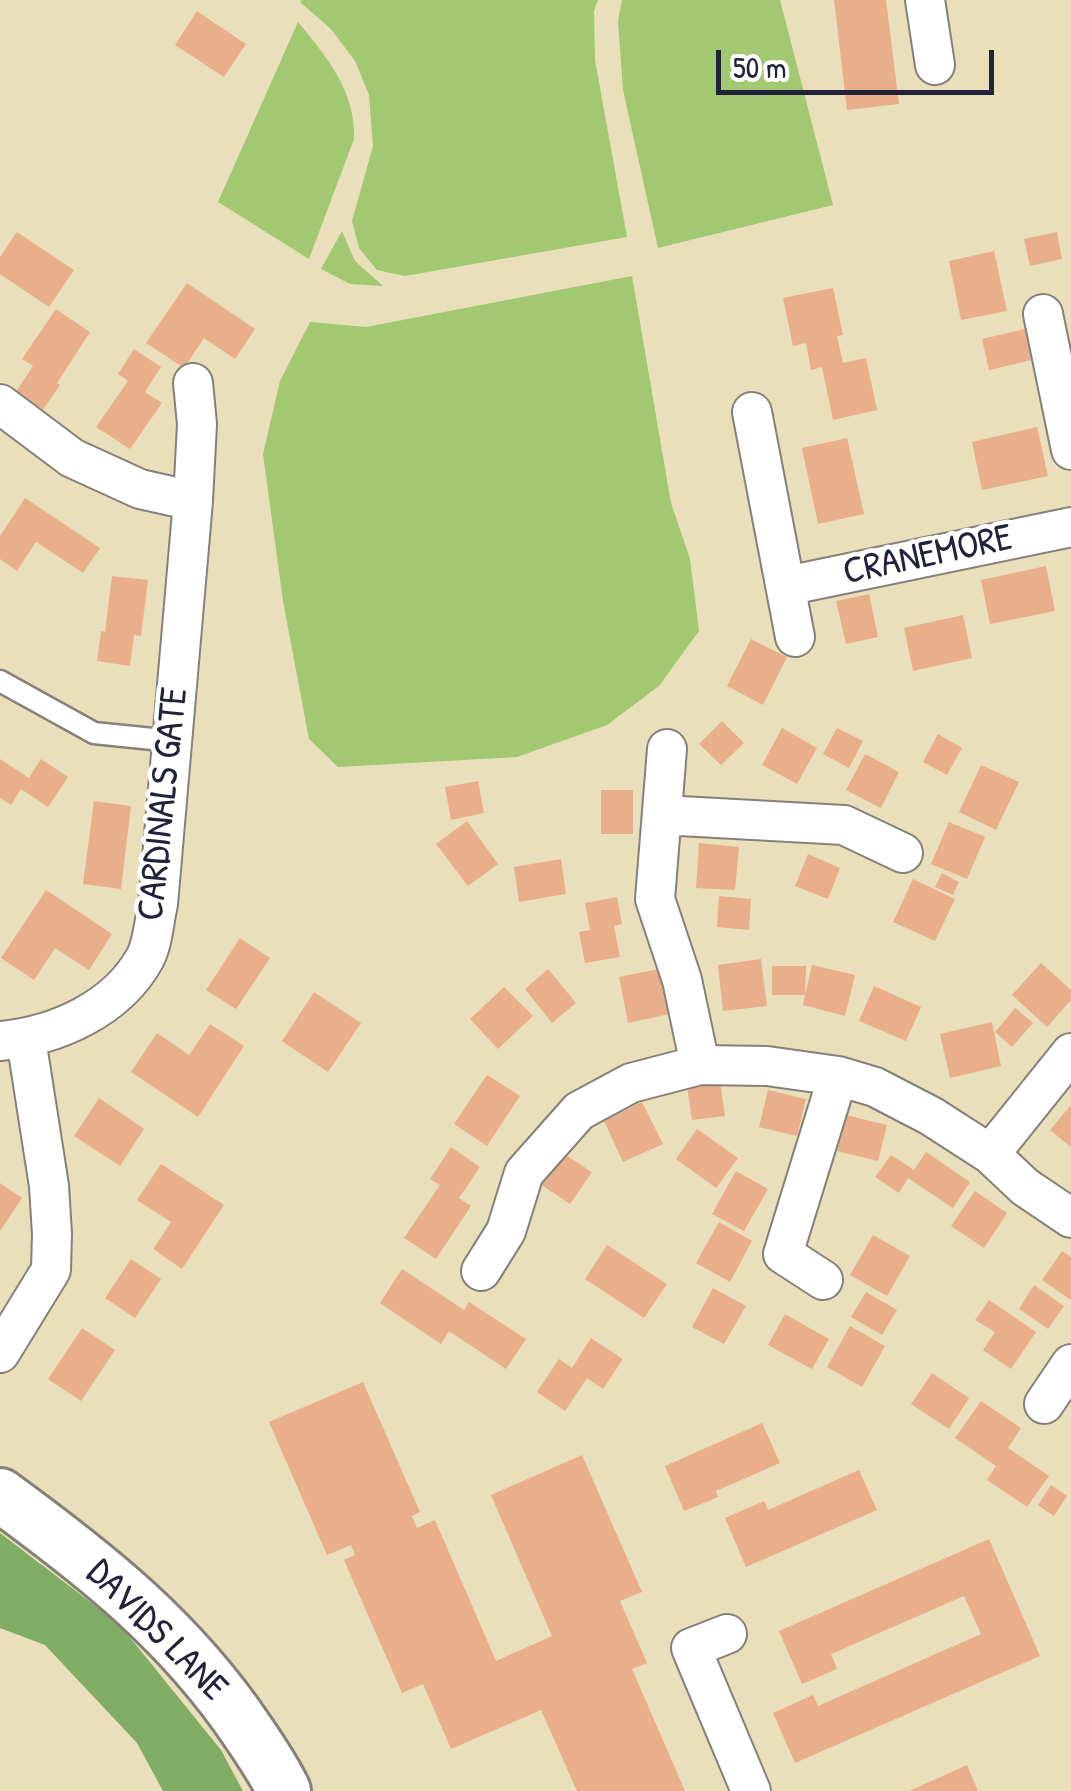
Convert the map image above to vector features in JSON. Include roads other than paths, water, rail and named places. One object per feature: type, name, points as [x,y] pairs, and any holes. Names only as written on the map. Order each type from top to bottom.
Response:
[{"type":"street","points":[[925,0],[935,65]]},
{"type":"street","points":[[1043,314],[1071,450]]},
{"type":"street","name":"CARDINALS GATE","points":[[0,1353],[51,1270],[49,1186],[13,1040],[90,1014],[120,992],[146,955],[158,904],[192,500],[197,424],[194,383]]},
{"type":"street","points":[[0,404],[72,458],[140,489],[192,500]]},
{"type":"street","points":[[752,412],[795,637]]},
{"type":"street","name":"CRANEMORE","points":[[786,586],[1071,527]]},
{"type":"street","points":[[667,748],[655,899],[682,980],[700,1065]]},
{"type":"street","points":[[662,815],[844,825],[903,853]]},
{"type":"street","points":[[990,1154],[1071,1053]]},
{"type":"street","points":[[482,1272],[506,1231],[524,1173],[578,1111],[631,1083],[700,1065],[768,1066],[838,1076],[875,1087],[932,1116],[990,1154],[1025,1187],[1071,1218]]},
{"type":"street","points":[[823,1280],[783,1254],[838,1076]]},
{"type":"street","points":[[1044,1404],[1071,1364]]},
{"type":"street","name":"DAVIDS LANE","points":[[0,1495],[80,1554],[184,1649],[229,1703],[284,1791]]},
{"type":"street","points":[[727,1634],[691,1648],[751,1791]]},
{"type":"lane","points":[[0,681],[94,733],[172,741]]}]
